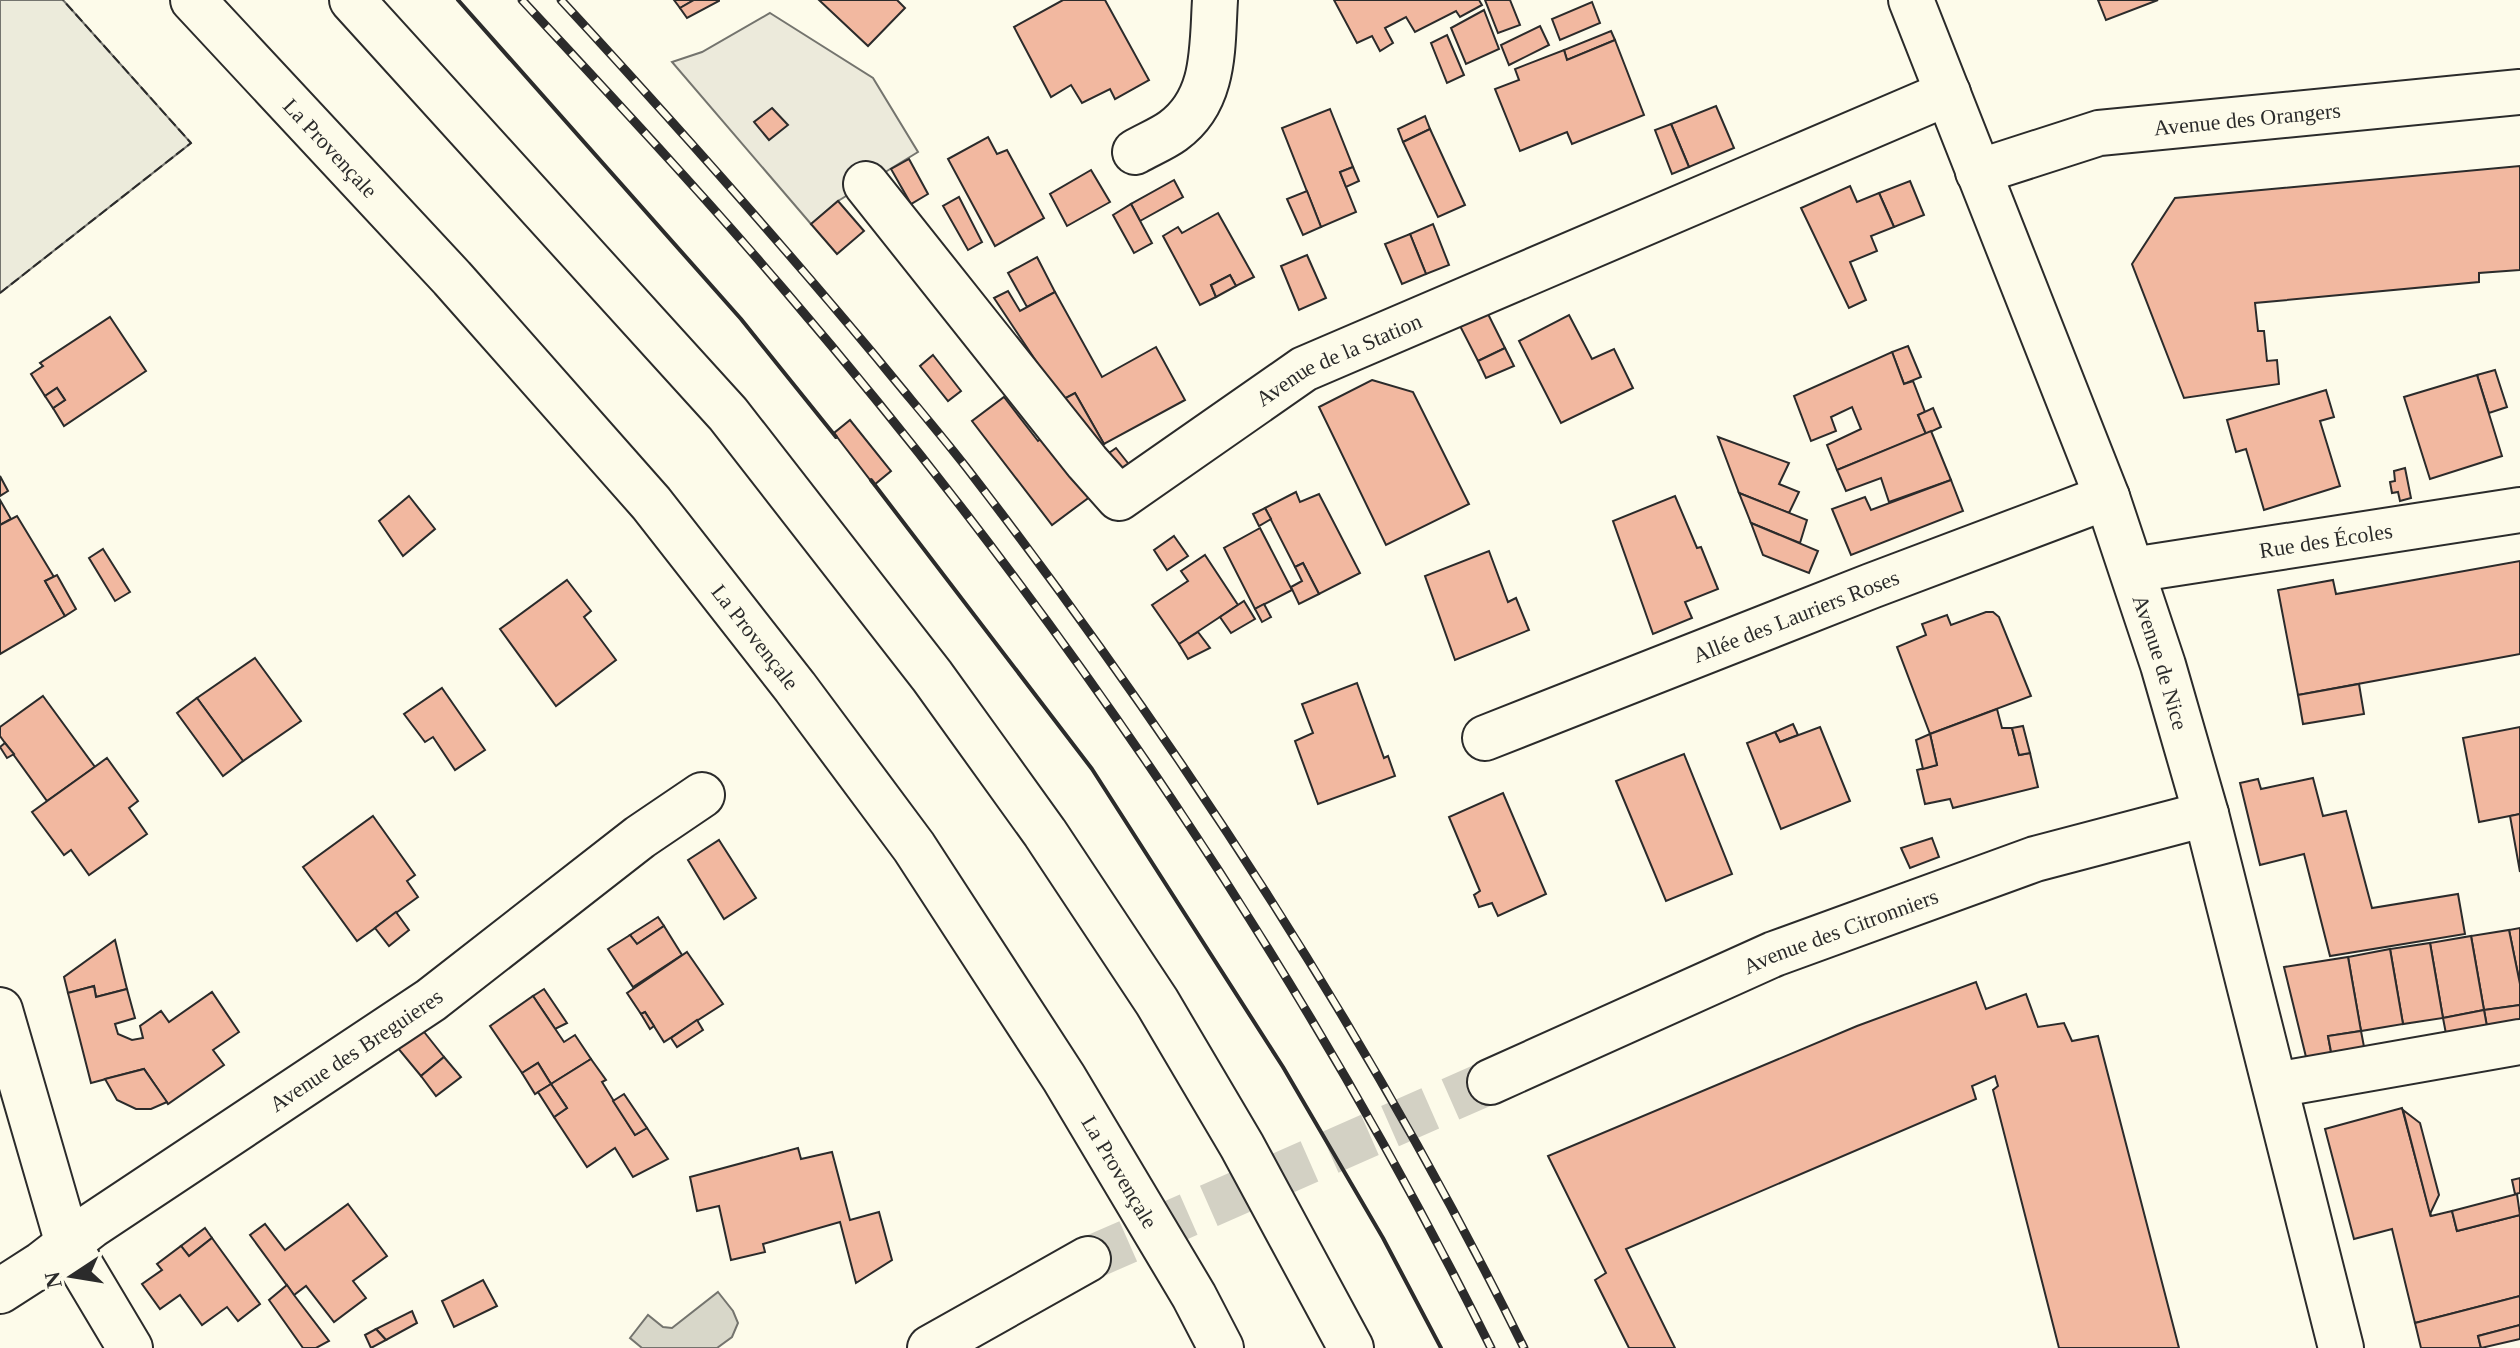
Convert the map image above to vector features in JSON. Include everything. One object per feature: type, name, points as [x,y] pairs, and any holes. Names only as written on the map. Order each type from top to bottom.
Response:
[{"type":"main road","name":"La Provençale","points":[[193,0],[452,278],[651,503],[795,687],[914,847],[1064,1078],[1194,1296],[1221,1348]]},
{"type":"main road","points":[[352,0],[728,414],[932,676],[1045,833],[1157,1002],[1242,1146],[1351,1348]]},
{"type":"main road","points":[[1135,152],[1175,130],[1199,103],[1210,76],[1215,0]]},
{"type":"main road","name":"Avenue de Nice","points":[[1911,0],[2107,497],[2169,682],[2206,814],[2341,1348]]},
{"type":"main road","name":"Avenue des Orangers","points":[[1978,172],[2099,133],[2520,92]]},
{"type":"main road","name":"Avenue de la Station","points":[[866,184],[1119,498],[1304,369],[1948,93]]},
{"type":"main road","name":"Allée des Lauriers Roses","points":[[1485,738],[2107,497]]},
{"type":"main road","name":"Rue des Écoles","points":[[2132,570],[2520,510]]},
{"type":"main road","name":"Avenue des Breguieres","points":[[0,1291],[104,1217],[431,1000],[640,837],[702,795]]},
{"type":"main road","name":"Avenue des Citronniers","points":[[1490,1082],[1774,954],[2035,859],[2206,814]]},
{"type":"main road","points":[[0,1010],[68,1244],[130,1348]]},
{"type":"main road","points":[[2275,1085],[2520,1042]]},
{"type":"main road","points":[[930,1348],[1088,1259]]},
{"type":"shaded area","points":[[0,0],[63,0],[191,143],[0,293]]},
{"type":"shaded area","points":[[770,13],[873,78],[918,152],[838,201],[811,224],[672,62],[702,52]]},
{"type":"shaded area","points":[[718,1292],[738,1323],[732,1337],[717,1348],[642,1348],[630,1338],[648,1315],[663,1327],[672,1328]]},
{"type":"building","points":[[674,0],[694,0],[680,8]]},
{"type":"building","points":[[694,0],[719,1],[687,18],[680,8]]},
{"type":"building","points":[[819,0],[897,0],[905,8],[868,46]]},
{"type":"building","points":[[1063,0],[1105,0],[1149,80],[1115,99],[1110,89],[1082,103],[1071,85],[1051,97],[1014,27]]},
{"type":"building","points":[[1334,0],[1479,0],[1482,5],[1460,17],[1456,11],[1415,32],[1406,17],[1385,28],[1393,43],[1380,51],[1372,36],[1357,43]]},
{"type":"building","points":[[1485,0],[1510,0],[1520,25],[1498,33]]},
{"type":"building","points":[[2098,0],[2158,0],[2106,20]]},
{"type":"building","points":[[1592,2],[1600,23],[1560,40],[1552,19]]},
{"type":"building","points":[[1484,10],[1499,49],[1466,64],[1451,28]]},
{"type":"building","points":[[1540,26],[1549,45],[1509,65],[1501,45]]},
{"type":"building","points":[[1611,31],[1615,40],[1567,60],[1564,50]]},
{"type":"building","points":[[1447,35],[1464,75],[1447,83],[1431,43]]},
{"type":"building","points":[[1615,40],[1644,115],[1572,144],[1567,132],[1520,151],[1495,89],[1519,80],[1515,69],[1564,50],[1567,60]]},
{"type":"building","points":[[1716,106],[1734,148],[1689,167],[1671,124]]},
{"type":"building","points":[[772,108],[788,125],[769,140],[754,122]]},
{"type":"building","points":[[1330,109],[1353,167],[1340,172],[1356,212],[1321,227],[1282,128]]},
{"type":"building","points":[[1425,116],[1430,129],[1403,142],[1398,129]]},
{"type":"building","points":[[1671,124],[1689,167],[1672,174],[1655,130]]},
{"type":"building","points":[[1430,129],[1465,205],[1438,217],[1403,142]]},
{"type":"building","points":[[988,137],[997,154],[1007,150],[1044,218],[995,246],[948,159]]},
{"type":"building","points":[[909,159],[928,194],[911,204],[891,169]]},
{"type":"building","points":[[2520,166],[2520,270],[2479,273],[2479,282],[2255,303],[2258,331],[2264,331],[2267,361],[2277,360],[2279,384],[2184,398],[2132,264],[2175,198]]},
{"type":"building","points":[[1353,167],[1359,181],[1346,187],[1340,172]]},
{"type":"building","points":[[1091,170],[1110,202],[1067,226],[1050,194]]},
{"type":"building","points":[[1174,180],[1183,197],[1140,221],[1131,204]]},
{"type":"building","points":[[1910,181],[1924,215],[1894,227],[1879,193]]},
{"type":"building","points":[[1850,186],[1857,202],[1879,193],[1894,227],[1871,236],[1877,251],[1850,262],[1866,300],[1849,308],[1801,208]]},
{"type":"building","points":[[1307,191],[1321,227],[1303,235],[1287,199]]},
{"type":"building","points":[[959,197],[982,242],[968,250],[943,206]]},
{"type":"building","points":[[838,201],[864,231],[837,254],[811,224]]},
{"type":"building","points":[[1131,204],[1152,243],[1134,253],[1113,215]]},
{"type":"building","points":[[1218,213],[1254,277],[1236,286],[1230,275],[1211,285],[1216,297],[1200,305],[1163,236],[1178,227],[1182,233]]},
{"type":"building","points":[[1433,224],[1449,265],[1426,274],[1410,234]]},
{"type":"building","points":[[1410,234],[1426,274],[1402,284],[1385,244]]},
{"type":"building","points":[[1307,255],[1326,298],[1299,310],[1281,266]]},
{"type":"building","points":[[1037,257],[1055,292],[1027,307],[1008,273]]},
{"type":"building","points":[[1230,275],[1236,286],[1216,297],[1211,285]]},
{"type":"building","points":[[1008,291],[1020,311],[1055,292],[1102,377],[1156,347],[1185,400],[1104,444],[1075,393],[1062,400],[994,298]]},
{"type":"building","points":[[1486,310],[1505,348],[1478,361],[1458,322]]},
{"type":"building","points":[[1569,315],[1592,359],[1614,349],[1633,388],[1561,423],[1519,341]]},
{"type":"building","points":[[110,317],[146,371],[64,426],[53,408],[65,400],[57,388],[45,396],[31,374],[43,366],[40,363]]},
{"type":"building","points":[[1908,346],[1921,377],[1904,384],[1892,352]]},
{"type":"building","points":[[1505,348],[1514,366],[1486,378],[1478,361]]},
{"type":"building","points":[[1892,352],[1904,384],[1913,381],[1925,412],[1918,415],[1926,434],[1837,470],[1827,445],[1861,429],[1852,407],[1831,417],[1836,431],[1811,441],[1794,396]]},
{"type":"building","points":[[933,355],[961,391],[948,401],[920,366]]},
{"type":"building","points":[[2495,370],[2507,407],[2489,413],[2477,375]]},
{"type":"building","points":[[2477,375],[2502,456],[2430,479],[2404,397]]},
{"type":"building","points":[[1372,380],[1413,392],[1469,504],[1386,545],[1319,407]]},
{"type":"building","points":[[57,388],[65,400],[53,408],[45,396]]},
{"type":"building","points":[[2326,390],[2334,417],[2320,421],[2340,486],[2264,510],[2246,449],[2236,452],[2227,420]]},
{"type":"building","points":[[1075,393],[1104,444],[1096,448],[1060,401]]},
{"type":"building","points":[[1004,397],[1038,441],[1045,436],[1091,496],[1052,525],[972,421]]},
{"type":"building","points":[[1933,408],[1941,427],[1926,434],[1918,415]]},
{"type":"building","points":[[850,420],[891,471],[874,485],[834,433]]},
{"type":"building","points":[[1931,431],[1951,480],[1889,502],[1881,478],[1846,491],[1837,470]]},
{"type":"building","points":[[1718,437],[1789,463],[1779,484],[1799,492],[1789,513],[1739,493]]},
{"type":"building","points":[[1116,448],[1131,467],[1117,477],[1102,458]]},
{"type":"building","points":[[2405,468],[2411,498],[2400,501],[2398,492],[2392,493],[2390,482],[2395,481],[2394,471]]},
{"type":"building","points":[[0,476],[8,491],[0,496]]},
{"type":"building","points":[[1951,480],[1963,511],[1851,555],[1832,509],[1865,497],[1871,510]]},
{"type":"building","points":[[1296,492],[1300,502],[1319,494],[1360,573],[1319,594],[1303,563],[1295,567],[1265,508]]},
{"type":"building","points":[[1739,493],[1807,520],[1800,543],[1751,523]]},
{"type":"building","points":[[409,496],[435,529],[403,556],[379,521]]},
{"type":"building","points":[[1675,496],[1718,589],[1685,602],[1692,618],[1653,634],[1613,521]]},
{"type":"building","points":[[0,500],[11,519],[0,525]]},
{"type":"building","points":[[1265,508],[1271,519],[1259,526],[1253,514]]},
{"type":"building","points":[[17,516],[54,577],[45,581],[65,616],[0,654],[0,525]]},
{"type":"building","points":[[1751,523],[1818,551],[1809,573],[1763,555]]},
{"type":"building","points":[[1260,528],[1292,590],[1255,609],[1224,548]]},
{"type":"building","points":[[1174,536],[1188,556],[1167,570],[1154,550]]},
{"type":"building","points":[[103,549],[130,592],[115,601],[89,558]]},
{"type":"building","points":[[1489,551],[1508,602],[1516,598],[1529,630],[1455,660],[1425,576]]},
{"type":"building","points":[[1205,555],[1238,605],[1179,644],[1152,605],[1188,581],[1181,571]]},
{"type":"building","points":[[2520,561],[2520,654],[2298,695],[2278,590],[2333,580],[2336,594]]},
{"type":"building","points":[[1303,563],[1319,594],[1299,604],[1291,587],[1302,581],[1295,567]]},
{"type":"building","points":[[57,575],[76,609],[65,616],[45,581]]},
{"type":"building","points":[[567,580],[591,611],[584,617],[616,660],[556,706],[500,629]]},
{"type":"building","points":[[1244,601],[1255,619],[1231,633],[1220,617]]},
{"type":"building","points":[[1264,604],[1271,617],[1262,622],[1255,609]]},
{"type":"building","points":[[1993,612],[1999,617],[2031,696],[1930,734],[1897,647],[1926,635],[1922,624],[1947,615],[1951,625]]},
{"type":"building","points":[[1198,632],[1210,648],[1188,659],[1179,644]]},
{"type":"building","points":[[255,658],[301,721],[243,761],[197,698]]},
{"type":"building","points":[[1357,683],[1384,758],[1388,756],[1395,776],[1318,804],[1295,741],[1313,733],[1302,704]]},
{"type":"building","points":[[2359,684],[2364,714],[2303,724],[2298,695]]},
{"type":"building","points":[[442,688],[485,750],[455,770],[433,737],[425,742],[404,714]]},
{"type":"building","points":[[43,696],[95,767],[47,801],[0,736],[0,727]]},
{"type":"building","points":[[197,698],[243,761],[223,776],[177,713]]},
{"type":"building","points":[[1997,709],[2002,728],[2012,728],[2019,755],[2030,753],[2038,787],[1953,808],[1950,799],[1925,804],[1917,770],[1937,765],[1930,734]]},
{"type":"building","points":[[1793,724],[1798,735],[1780,742],[1775,732]]},
{"type":"building","points":[[2023,726],[2030,753],[2019,755],[2012,728]]},
{"type":"building","points":[[1820,727],[1850,801],[1781,829],[1747,743],[1775,732],[1780,742]]},
{"type":"building","points":[[2520,727],[2520,814],[2479,822],[2463,738]]},
{"type":"building","points":[[1930,734],[1937,765],[1923,769],[1916,740]]},
{"type":"building","points":[[5,743],[14,754],[7,758],[0,747]]},
{"type":"building","points":[[1684,754],[1732,874],[1666,901],[1616,781]]},
{"type":"building","points":[[107,758],[138,801],[129,808],[147,834],[89,875],[71,850],[64,855],[32,812]]},
{"type":"building","points":[[2313,778],[2323,816],[2346,811],[2372,908],[2458,894],[2465,934],[2330,956],[2304,854],[2260,865],[2240,783],[2258,779],[2261,789]]},
{"type":"building","points":[[1503,793],[1546,894],[1498,916],[1492,903],[1479,907],[1474,895],[1480,891],[1449,817]]},
{"type":"building","points":[[2520,814],[2520,872],[2510,816]]},
{"type":"building","points":[[373,816],[415,875],[407,881],[418,897],[357,941],[303,867]]},
{"type":"building","points":[[1932,838],[1939,857],[1910,868],[1901,848]]},
{"type":"building","points":[[719,840],[756,898],[724,919],[688,860]]},
{"type":"building","points":[[396,912],[409,930],[389,946],[375,928]]},
{"type":"building","points":[[658,917],[664,926],[637,944],[630,935]]},
{"type":"building","points":[[664,926],[682,955],[633,987],[608,949],[630,935],[637,944]]},
{"type":"building","points":[[2520,928],[2520,984],[2509,930]]},
{"type":"building","points":[[2509,930],[2520,984],[2520,1005],[2484,1010],[2471,936]]},
{"type":"building","points":[[2471,936],[2484,1010],[2443,1018],[2430,943]]},
{"type":"building","points":[[115,940],[127,989],[96,997],[94,986],[68,993],[64,977]]},
{"type":"building","points":[[2430,943],[2443,1018],[2403,1024],[2390,949]]},
{"type":"building","points":[[2390,949],[2403,1024],[2361,1031],[2348,957]]},
{"type":"building","points":[[687,952],[723,1004],[664,1042],[645,1012],[641,1014],[627,993]]},
{"type":"building","points":[[2348,957],[2361,1031],[2328,1036],[2332,1057],[2307,1061],[2284,967]]},
{"type":"building","points":[[1976,982],[1986,1009],[2026,994],[2038,1027],[2064,1023],[2072,1041],[2098,1036],[2179,1348],[2059,1348],[1993,1090],[1998,1086],[1995,1076],[1972,1086],[1976,1099],[1626,1249],[1675,1348],[1629,1348],[1595,1280],[1606,1273],[1548,1156],[1857,1026]]},
{"type":"building","points":[[94,986],[96,997],[127,989],[135,1018],[115,1024],[118,1034],[132,1040],[143,1038],[140,1026],[161,1011],[169,1022],[212,992],[239,1032],[213,1050],[224,1065],[168,1104],[144,1069],[91,1083],[68,993]]},
{"type":"building","points":[[544,989],[567,1023],[555,1029],[533,996]]},
{"type":"building","points":[[533,996],[564,1042],[575,1035],[591,1059],[551,1084],[538,1063],[522,1073],[490,1026]]},
{"type":"building","points":[[2520,1005],[2520,1026],[2488,1032],[2484,1010]]},
{"type":"building","points":[[2484,1010],[2488,1032],[2447,1039],[2443,1018]]},
{"type":"building","points":[[645,1012],[654,1026],[650,1029],[641,1014]]},
{"type":"building","points":[[697,1020],[703,1030],[677,1047],[671,1038]]},
{"type":"building","points":[[417,1023],[444,1057],[421,1076],[392,1041]]},
{"type":"building","points":[[2361,1031],[2365,1052],[2332,1057],[2328,1036]]},
{"type":"building","points":[[444,1057],[461,1077],[436,1096],[421,1076]]},
{"type":"building","points":[[591,1059],[606,1080],[602,1082],[635,1135],[647,1128],[668,1159],[633,1177],[615,1148],[587,1167],[554,1117],[567,1108],[551,1084]]},
{"type":"building","points":[[538,1063],[551,1084],[535,1094],[522,1073]]},
{"type":"building","points":[[144,1069],[167,1102],[151,1109],[136,1109],[117,1100],[105,1079]]},
{"type":"building","points":[[551,1084],[567,1108],[554,1117],[538,1092]]},
{"type":"building","points":[[624,1094],[647,1128],[635,1135],[613,1101]]},
{"type":"building","points":[[2402,1108],[2431,1216],[2452,1211],[2457,1231],[2520,1215],[2520,1296],[2415,1323],[2392,1229],[2354,1239],[2325,1129]]},
{"type":"building","points":[[2403,1110],[2420,1123],[2439,1195],[2430,1214]]},
{"type":"building","points":[[798,1148],[801,1159],[832,1152],[850,1220],[879,1212],[892,1260],[856,1283],[840,1222],[763,1244],[765,1252],[731,1260],[719,1206],[697,1211],[690,1177]]},
{"type":"building","points":[[2520,1178],[2520,1193],[2515,1194],[2512,1180]]},
{"type":"building","points":[[2517,1194],[2520,1215],[2457,1231],[2452,1211]]},
{"type":"building","points":[[348,1204],[387,1256],[353,1281],[366,1298],[334,1322],[306,1286],[294,1295],[250,1235],[265,1224],[285,1250]]},
{"type":"building","points":[[205,1228],[212,1238],[189,1256],[181,1246]]},
{"type":"building","points":[[212,1238],[260,1304],[238,1321],[227,1307],[202,1325],[180,1295],[160,1309],[142,1284],[162,1270],[157,1264],[181,1246],[189,1256]]},
{"type":"building","points":[[483,1280],[497,1306],[454,1327],[442,1301]]},
{"type":"building","points":[[287,1285],[329,1341],[316,1348],[303,1348],[269,1300]]},
{"type":"building","points":[[2520,1296],[2520,1325],[2478,1336],[2481,1348],[2421,1348],[2415,1323]]},
{"type":"building","points":[[412,1311],[417,1323],[386,1340],[376,1329]]},
{"type":"building","points":[[2520,1325],[2520,1339],[2481,1348],[2478,1336]]},
{"type":"building","points":[[376,1329],[386,1340],[371,1348],[365,1335]]},
{"type":"tunnel","points":[[1088,1259],[1490,1082]]},
{"type":"railway","points":[[522,0],[689,181],[786,292],[888,414],[986,539],[1080,667],[1171,798],[1258,932],[1340,1068],[1418,1207],[1491,1348]]},
{"type":"railway","points":[[561,0],[721,177],[876,357],[966,467],[1121,677],[1195,784],[1336,1005],[1402,1117],[1524,1348]]},
{"type":"fence","points":[[0,293],[191,143],[63,0]]},
{"type":"wall","points":[[458,0],[741,319],[836,437]]},
{"type":"wall","points":[[871,480],[1092,769],[1283,1067],[1383,1238],[1441,1348]]}]
